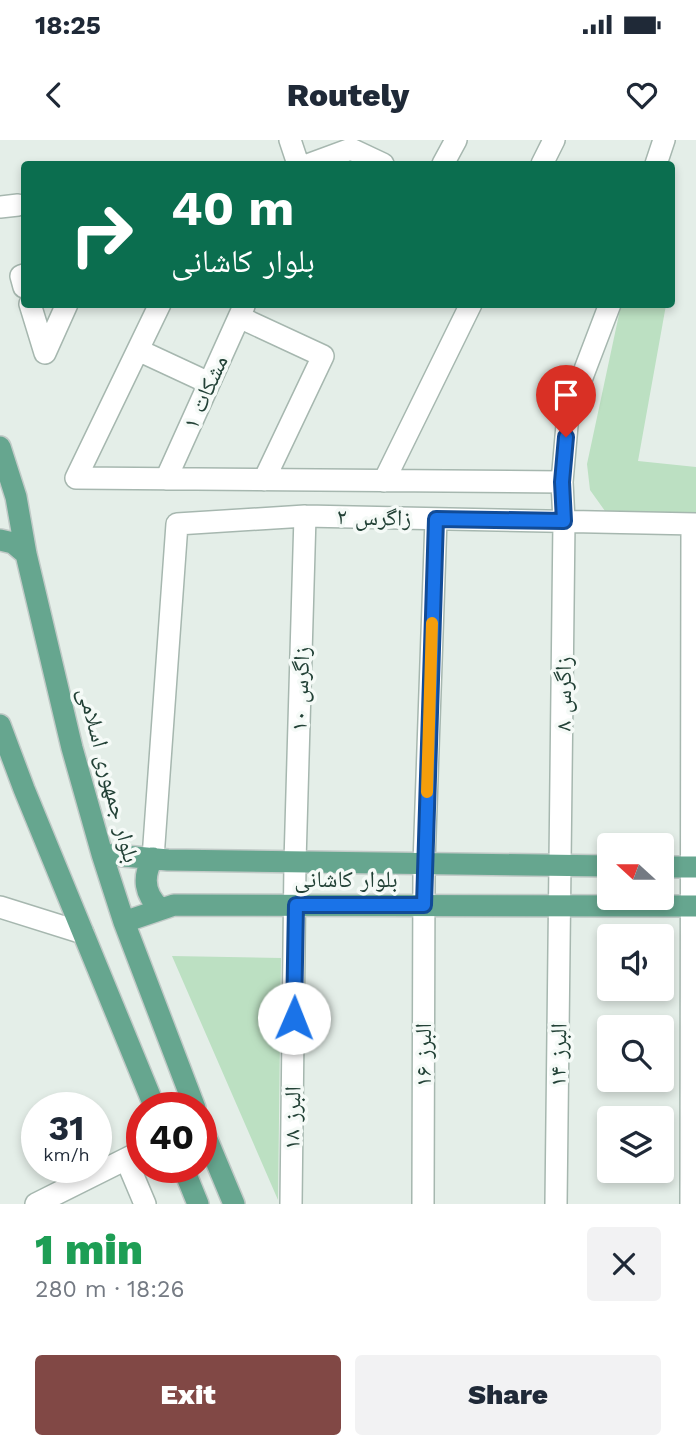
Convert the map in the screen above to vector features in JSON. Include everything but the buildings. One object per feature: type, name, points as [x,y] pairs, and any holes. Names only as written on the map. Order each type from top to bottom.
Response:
[{"type":"main road","name":"بلوار جمهوری اسلامی","points":[[0,447],[16,497],[26,554],[72,748],[102,853],[124,922],[189,1092]]},
{"type":"main road","points":[[0,540],[13,543],[26,554]]},
{"type":"main road","points":[[0,708],[11,753]]},
{"type":"main road","points":[[0,725],[148,1092]]},
{"type":"main road","name":"بلوار کاشانی","points":[[102,853],[153,858],[295,862],[597,866]]},
{"type":"main road","points":[[153,858],[148,867],[146,885],[154,903],[161,909]]},
{"type":"main road","points":[[674,867],[693,867]]},
{"type":"main road","name":"بلوار کاشانی","points":[[124,922],[174,905],[693,906]]},
{"type":"main road","points":[[217,1163],[234,1204]]},
{"type":"main road","points":[[189,1183],[198,1204]]},
{"type":"street","points":[[290,140],[297,161]]},
{"type":"street","points":[[445,161],[456,140]]},
{"type":"street","points":[[543,161],[554,140]]},
{"type":"street","points":[[657,161],[664,140]]},
{"type":"street","points":[[317,161],[353,145],[378,161]]},
{"type":"street","points":[[31,308],[45,353],[65,308]]},
{"type":"street","points":[[158,308],[76,478],[562,482]]},
{"type":"street","points":[[384,481],[469,308]]},
{"type":"street","name":"زاگرس ۸","points":[[560,905],[564,521],[562,482],[568,414],[608,308]]},
{"type":"street","points":[[242,311],[323,356],[264,480]]},
{"type":"street","name":"مشکات ۱","points":[[166,479],[242,311]]},
{"type":"street","points":[[138,350],[209,383]]},
{"type":"street","name":"زاگرس ۲","points":[[153,858],[177,524],[305,516],[694,524]]},
{"type":"street","name":"زاگرس ۱۰","points":[[296,905],[305,516]]},
{"type":"street","name":"البرز ۱۶","points":[[423,1204],[424,864],[436,519]]},
{"type":"street","points":[[691,1204],[694,524]]},
{"type":"street","name":"البرز ۱۸","points":[[291,1204],[296,905]]},
{"type":"street","name":"البرز ۱۴","points":[[556,1204],[560,905]]},
{"type":"street","points":[[0,907],[83,933]]},
{"type":"street","points":[[36,1204],[126,1159]]},
{"type":"street","points":[[140,1183],[145,1204]]},
{"type":"green space","points":[[620,308],[665,308],[638,461],[696,467],[696,516],[605,511],[590,490],[587,464]]},
{"type":"green space","points":[[172,956],[281,958],[278,1200]]},
{"type":"slow traffic","points":[[427,792],[432,623]]},
{"type":"route","points":[[294,1018],[296,905],[424,905],[436,519],[564,521],[562,482],[566,437]]}]
